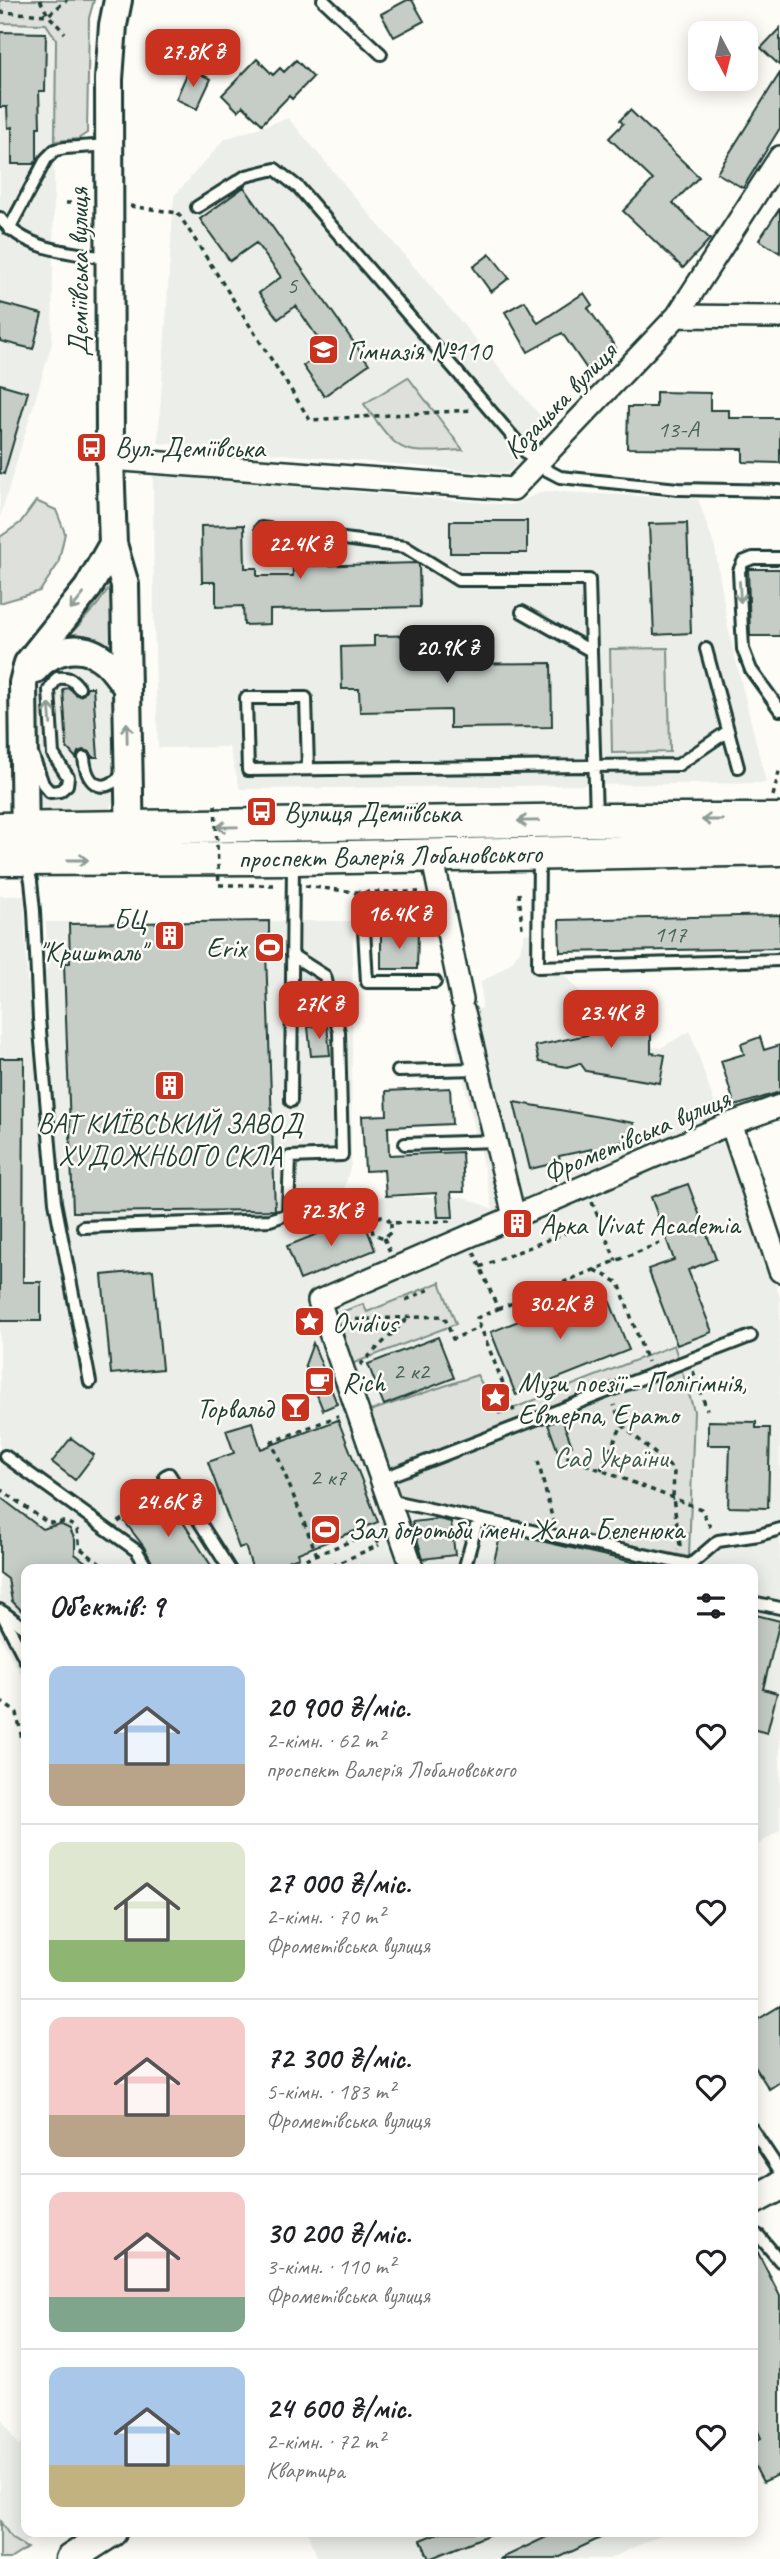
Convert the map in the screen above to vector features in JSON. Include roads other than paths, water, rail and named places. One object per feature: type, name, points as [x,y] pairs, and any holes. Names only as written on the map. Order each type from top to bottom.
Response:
[{"type":"main road","name":"проспект Валерія Лобановського","points":[[12,844],[130,860],[293,872],[432,855],[539,852],[597,836],[776,809]]},
{"type":"main road","name":"проспект Валерія Лобановського","points":[[12,844],[129,828],[597,836],[780,849]]},
{"type":"main road","points":[[758,2198],[780,2186]]},
{"type":"main road","points":[[71,2559],[104,2537]]},
{"type":"street","name":"Деміївська вулиця","points":[[118,0],[112,39],[108,145],[111,258],[110,459],[113,544],[125,585],[130,860]]},
{"type":"street","name":"Козацька вулиця","points":[[110,459],[513,489],[677,316],[780,157]]},
{"type":"street","points":[[677,316],[780,317]]},
{"type":"street","points":[[12,844],[23,684],[28,663],[88,588],[113,544]]},
{"type":"street","points":[[23,684],[42,660],[60,650],[82,650],[105,660],[127,687]]},
{"type":"street","name":"Фрометівська вулиця","points":[[432,855],[463,1006],[514,1216]]},
{"type":"street","name":"Фрометівська вулиця","points":[[381,1479],[319,1301],[731,1123],[780,1106]]},
{"type":"street","points":[[758,1115],[780,1120]]},
{"type":"street","points":[[731,1123],[780,1271]]},
{"type":"street","points":[[381,1479],[411,1564]]},
{"type":"lane","points":[[323,0],[382,54]]},
{"type":"lane","points":[[9,229],[46,159],[55,150],[108,145]]},
{"type":"lane","points":[[197,207],[246,176],[275,169],[299,188],[537,465],[560,477],[678,489],[780,491]]},
{"type":"lane","points":[[0,218],[9,229],[54,250],[111,258]]},
{"type":"lane","points":[[261,528],[405,547],[458,580],[589,580],[597,836]]},
{"type":"lane","points":[[780,558],[753,558],[743,562],[739,571],[743,649],[751,670],[780,710]]},
{"type":"lane","points":[[522,612],[591,651]]},
{"type":"lane","points":[[706,649],[738,766]]},
{"type":"lane","points":[[22,727],[43,784],[50,792],[60,791],[67,785],[68,777],[53,754],[49,690],[57,678],[67,677],[74,680],[79,688]]},
{"type":"lane","points":[[308,769],[306,698],[246,698],[248,770],[678,765],[728,731]]},
{"type":"lane","points":[[84,758],[90,780],[99,786],[108,786],[128,770]]},
{"type":"lane","points":[[12,844],[31,881],[39,1018],[55,1202],[90,1382]]},
{"type":"lane","points":[[539,852],[538,967],[780,960]]},
{"type":"lane","points":[[291,1101],[293,872]]},
{"type":"lane","points":[[435,982],[367,982],[364,929],[371,918],[442,902]]},
{"type":"lane","points":[[83,1227],[270,1220],[288,1214],[290,1157],[342,1155],[339,1032],[328,987],[325,976],[292,955]]},
{"type":"lane","points":[[398,1071],[478,1069]]},
{"type":"lane","points":[[405,1144],[496,1141]]},
{"type":"lane","points":[[762,1217],[780,1230]]},
{"type":"lane","points":[[381,1479],[751,1336]]},
{"type":"lane","points":[[5,1456],[137,1551],[145,1564]]},
{"type":"lane","points":[[165,1476],[169,1474],[226,1564]]},
{"type":"lane","points":[[388,1500],[685,1564]]},
{"type":"lane","points":[[466,1564],[478,1519]]},
{"type":"lane","points":[[691,1564],[718,1541],[780,1529]]},
{"type":"lane","points":[[758,1603],[780,1608]]},
{"type":"lane","points":[[0,1610],[21,1625]]},
{"type":"lane","points":[[0,1610],[21,1651]]},
{"type":"lane","points":[[758,2138],[780,2171]]},
{"type":"lane","points":[[758,2235],[780,2261]]},
{"type":"place","name":"Гімназія №110","points":[[324,350]]},
{"type":"place","name":"Вул. Деміївська","points":[[92,447]]},
{"type":"place","name":"Вулиця Деміївська","points":[[261,812]]},
{"type":"place","name":"БЦ \"Кришталь\"","points":[[169,935]]},
{"type":"place","name":"Erix","points":[[269,947]]},
{"type":"place","name":"ВАТ КИЇВСЬКИЙ ЗАВОД ХУДОЖНЬОГО СКЛА","points":[[170,1086]]},
{"type":"place","name":"Арка Vivat Academia","points":[[517,1224]]},
{"type":"place","name":"Ovidius","points":[[309,1322]]},
{"type":"place","name":"Rich","points":[[319,1382]]},
{"type":"place","name":"Музи поезії - Полігімнія, Евтерпа, Ерато","points":[[495,1398]]},
{"type":"place","name":"Торвальд","points":[[296,1408]]},
{"type":"place","name":"Зал боротьби імені Жана Беленюка","points":[[325,1529]]},
{"type":"park label","name":"Сад України","points":[[611,1457]]}]
